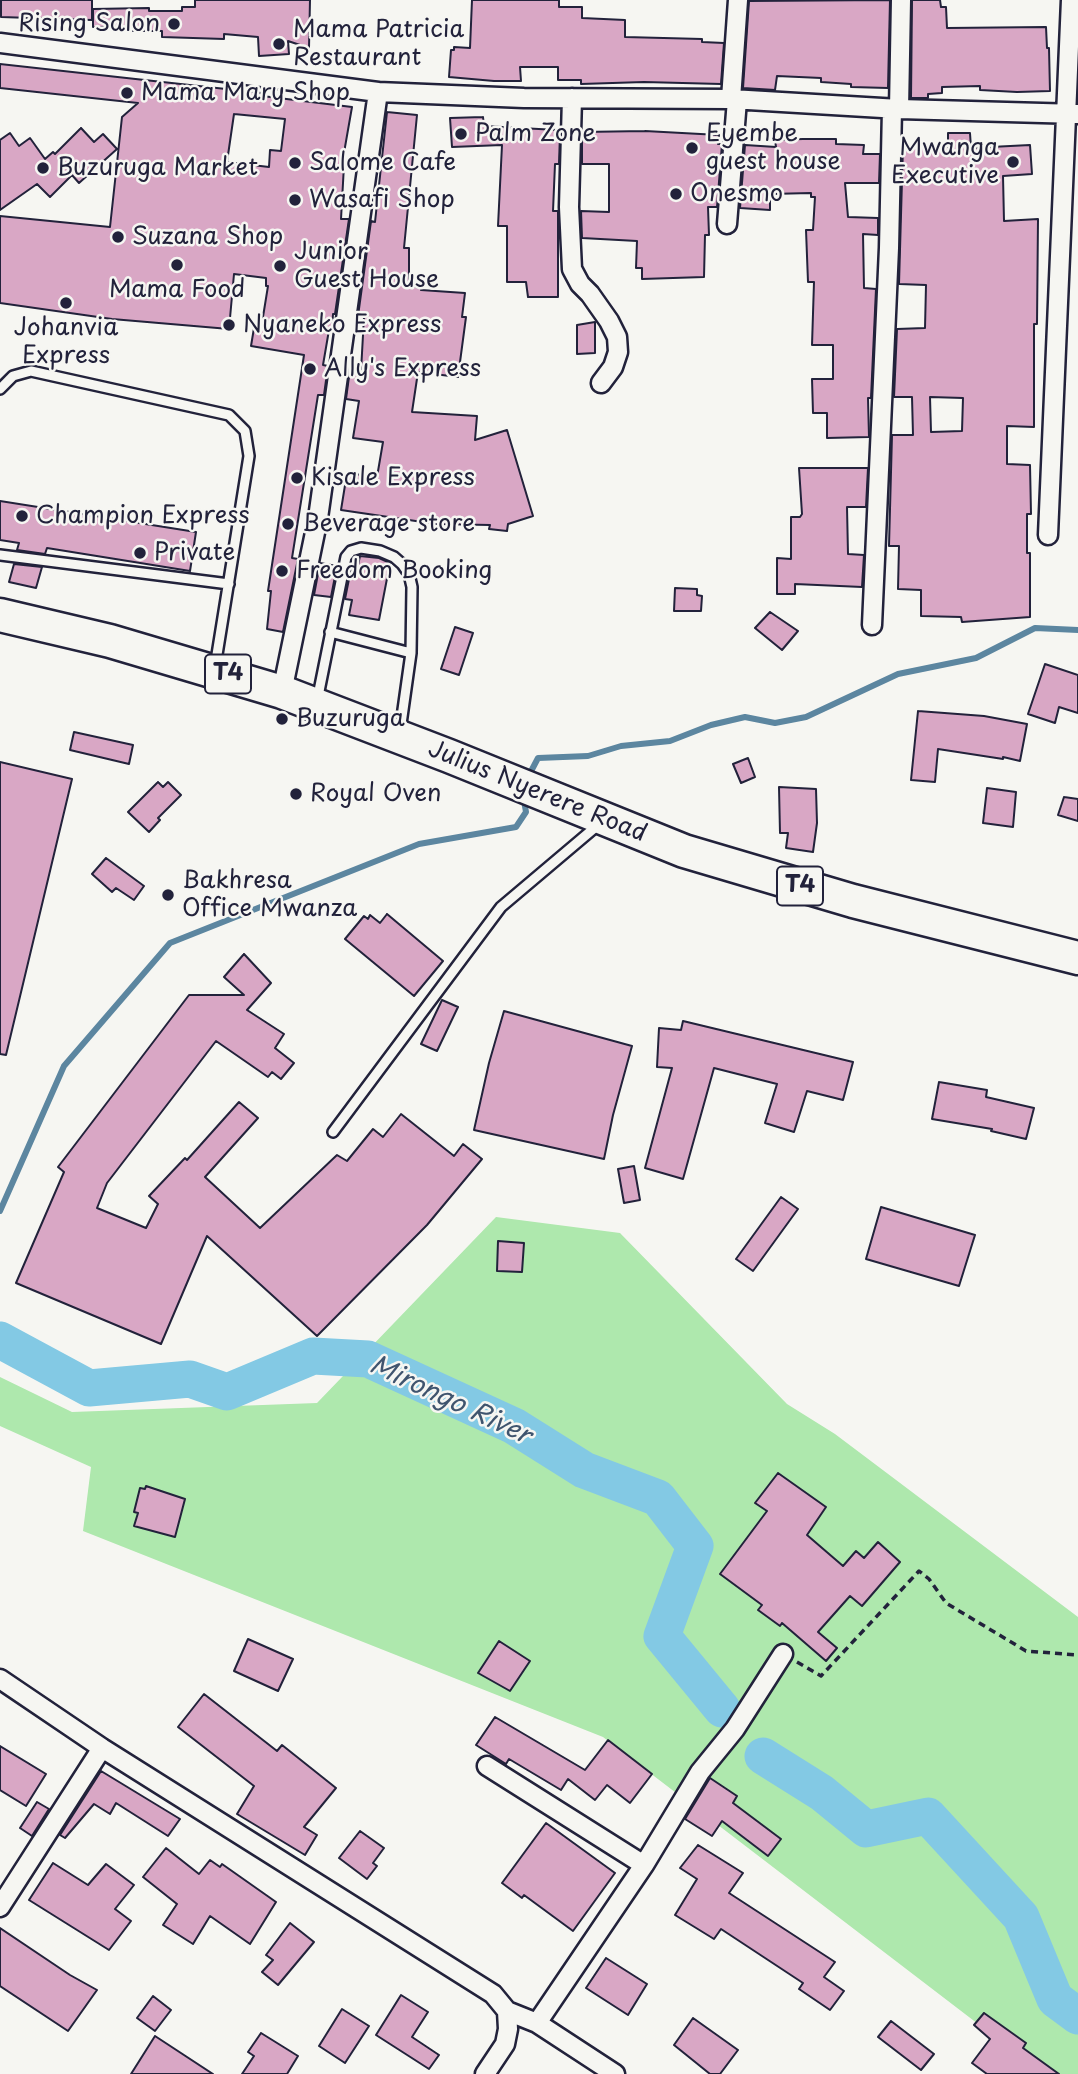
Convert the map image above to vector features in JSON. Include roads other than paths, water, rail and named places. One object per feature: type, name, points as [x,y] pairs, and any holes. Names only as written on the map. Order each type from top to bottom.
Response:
[{"type":"highway","name":"Julius Nyerere Road","points":[[0,615],[110,641],[282,692],[449,755],[684,851],[853,901],[1078,958]]},
{"type":"street","points":[[726,224],[738,0]]},
{"type":"street","points":[[872,625],[901,0]]},
{"type":"street","points":[[1048,535],[1072,114],[1071,0]]},
{"type":"street","points":[[0,43],[378,92],[572,98],[734,99],[896,109],[1072,114]]},
{"type":"street","points":[[282,692],[318,518],[378,92]]},
{"type":"street","points":[[572,98],[569,207],[572,269],[580,284],[609,321],[617,337],[618,352],[613,367],[601,383]]},
{"type":"street","points":[[537,2024],[644,1865],[700,1772],[735,1730],[783,1654]]},
{"type":"street","points":[[0,1679],[102,1748],[493,1994],[507,2011],[537,2024],[615,2074]]},
{"type":"street","points":[[0,1907],[102,1748]]},
{"type":"street","points":[[487,1766],[644,1865]]},
{"type":"street","points":[[485,2074],[505,2044],[507,2011]]},
{"type":"lane","points":[[0,389],[13,376],[31,371],[229,415],[245,431],[249,456],[214,670]]},
{"type":"lane","points":[[316,704],[346,556],[361,548],[394,556],[409,574],[413,600],[411,653],[399,737]]},
{"type":"lane","points":[[0,555],[229,584]]},
{"type":"lane","points":[[330,632],[411,653]]},
{"type":"lane","points":[[333,1132],[501,907],[605,819]]},
{"type":"waterway","points":[[527,779],[538,758],[588,756],[621,746],[670,741],[711,725],[745,717],[775,723],[806,717],[898,674],[976,658],[1035,628],[1078,630]]},
{"type":"waterway","points":[[0,1211],[64,1066],[170,943],[419,844],[516,827],[526,812],[523,795]]},
{"type":"waterway","name":"Mirongo River","points":[[0,1340],[89,1388],[190,1379],[227,1392],[313,1356],[368,1359],[514,1426],[584,1470],[658,1498],[695,1546],[662,1636],[722,1709]]},
{"type":"waterway","name":"Mirongo River","points":[[763,1756],[822,1793],[866,1829],[928,1816],[1021,1917],[1055,1999],[1078,2016]]},
{"type":"place","name":"Rising Salon","points":[[174,24]]},
{"type":"place","name":"Mama Patricia Restaurant","points":[[279,44]]},
{"type":"place","name":"Mama Mary Shop","points":[[127,93]]},
{"type":"place","name":"Palm Zone","points":[[461,134]]},
{"type":"place","name":"Eyembe guest house","points":[[692,148]]},
{"type":"place","name":"Mwanga Executive","points":[[1013,162]]},
{"type":"place","name":"Salome Cafe","points":[[295,163]]},
{"type":"place","name":"Buzuruga Market","points":[[43,168]]},
{"type":"place","name":"Onesmo","points":[[676,194]]},
{"type":"place","name":"Wasafi Shop","points":[[295,200]]},
{"type":"place","name":"Suzana Shop","points":[[118,237]]},
{"type":"place","name":"Mama Food","points":[[177,265]]},
{"type":"place","name":"Junior Guest House","points":[[280,266]]},
{"type":"place","name":"Johanvia Express","points":[[66,303]]},
{"type":"place","name":"Nyaneko Express","points":[[229,325]]},
{"type":"place","name":"Ally's Express","points":[[310,369]]},
{"type":"place","name":"Kisale Express","points":[[297,478]]},
{"type":"place","name":"Champion Express","points":[[22,516]]},
{"type":"place","name":"Beverage store","points":[[288,524]]},
{"type":"place","name":"Private","points":[[140,553]]},
{"type":"place","name":"Freedom Booking","points":[[282,571]]},
{"type":"place","name":"Buzuruga","points":[[282,719]]},
{"type":"place","name":"Royal Oven","points":[[296,794]]},
{"type":"place","name":"Bakhresa Office Mwanza","points":[[168,895]]}]
